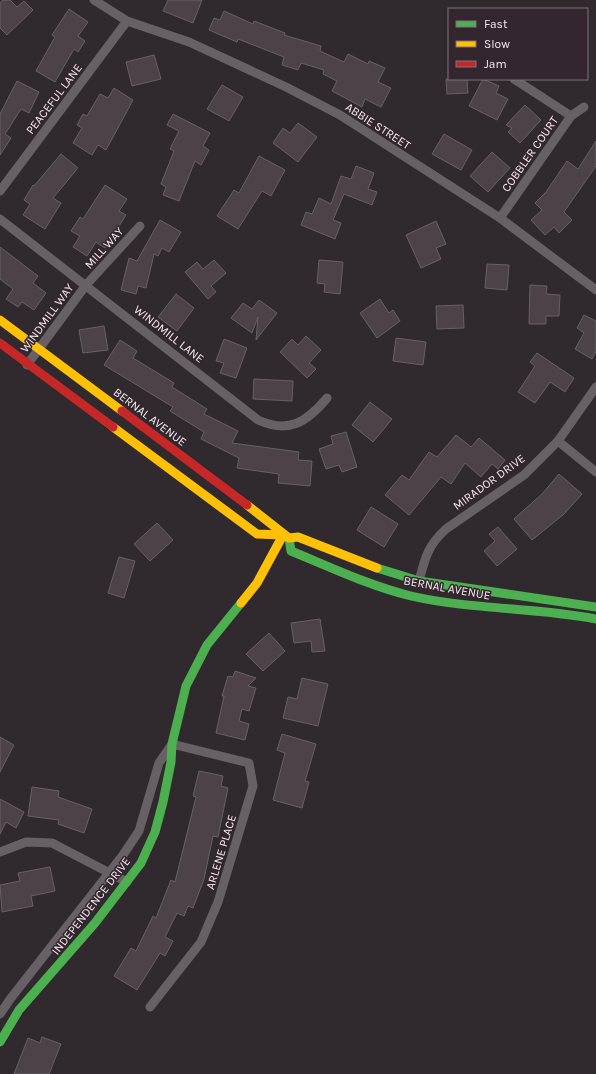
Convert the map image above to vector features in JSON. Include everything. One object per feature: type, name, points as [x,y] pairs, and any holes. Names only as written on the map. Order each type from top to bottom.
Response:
[{"type":"main road","name":"BERNAL AVENUE","points":[[0,320],[263,517],[286,537],[291,551],[351,576],[411,596],[478,606],[576,615],[596,619]]},
{"type":"main road","name":"BERNAL AVENUE","points":[[0,343],[27,365],[257,534],[298,537],[359,562],[419,581],[596,607]]},
{"type":"main road","name":"INDEPENDENCE DRIVE","points":[[0,1042],[19,1010],[91,928],[141,863],[155,832],[171,762],[172,744],[186,686],[207,645],[257,583],[286,537]]},
{"type":"street","name":"ABBIE STREET","points":[[94,0],[127,21],[189,42],[286,87],[340,115],[500,218],[596,290]]},
{"type":"street","name":"PEACEFUL LANE","points":[[0,191],[127,21]]},
{"type":"street","points":[[516,80],[571,116]]},
{"type":"street","name":"COBBLER COURT","points":[[500,218],[571,116],[584,107]]},
{"type":"street","name":"WINDMILL LANE","points":[[0,219],[258,420],[276,426],[298,423],[307,419],[316,412],[327,398]]},
{"type":"street","name":"MILL WAY","points":[[86,285],[140,226]]},
{"type":"street","name":"WINDMILL WAY","points":[[27,365],[86,285]]},
{"type":"street","name":"MIRADOR DRIVE","points":[[419,581],[427,552],[435,539],[446,528],[524,475],[558,441],[596,387]]},
{"type":"street","points":[[558,441],[596,472]]},
{"type":"street","name":"INDEPENDENCE DRIVE","points":[[0,1014],[110,872],[139,831],[159,763],[172,744]]},
{"type":"street","name":"ARLENE PLACE","points":[[150,1007],[201,942],[218,902],[240,834],[252,786],[249,763],[172,744]]},
{"type":"street","points":[[0,852],[26,842],[52,843],[127,882]]},
{"type":"building","points":[[3,0],[10,0],[17,7],[24,1],[33,10],[7,35],[0,28],[0,3]]},
{"type":"building","points":[[168,0],[202,0],[193,23],[163,11]]},
{"type":"building","points":[[69,9],[88,22],[78,36],[85,41],[78,52],[74,49],[55,82],[36,71],[55,37],[52,35]]},
{"type":"building","points":[[224,11],[253,24],[254,21],[285,33],[284,35],[321,46],[320,51],[344,62],[348,54],[368,64],[369,61],[385,68],[378,82],[391,88],[381,107],[365,99],[362,107],[332,91],[337,81],[323,74],[324,70],[301,63],[298,70],[282,65],[284,57],[238,39],[237,42],[209,30],[214,18],[220,20]]},
{"type":"building","points":[[154,55],[161,79],[132,86],[126,62]]},
{"type":"building","points":[[446,79],[467,80],[468,93],[447,94]]},
{"type":"building","points":[[482,80],[499,86],[496,93],[508,99],[497,120],[469,106]]},
{"type":"building","points":[[17,81],[39,92],[29,113],[21,109],[5,134],[11,138],[0,155],[0,114]]},
{"type":"building","points":[[222,85],[243,97],[229,121],[207,109]]},
{"type":"building","points":[[114,88],[133,100],[106,150],[98,145],[92,155],[73,143],[82,128],[77,125],[83,114],[87,116],[100,94],[108,98]]},
{"type":"building","points":[[525,105],[541,120],[520,143],[508,132],[512,128],[506,125]]},
{"type":"building","points":[[173,114],[210,133],[203,146],[209,150],[201,165],[195,161],[179,201],[163,195],[166,187],[161,184],[174,151],[170,149],[179,131],[167,125]]},
{"type":"building","points":[[298,123],[317,137],[298,162],[273,143],[283,128],[290,133]]},
{"type":"building","points":[[444,134],[472,150],[461,170],[432,154]]},
{"type":"building","points":[[596,141],[596,166],[564,212],[572,220],[559,233],[554,227],[545,235],[531,220],[542,210],[535,203],[546,192],[567,161],[578,169]]},
{"type":"building","points":[[492,152],[510,168],[488,192],[470,176]]},
{"type":"building","points":[[61,154],[78,168],[53,198],[61,203],[45,229],[23,215],[30,204],[24,200],[33,185],[34,186]]},
{"type":"building","points":[[259,156],[285,170],[271,196],[262,191],[238,229],[217,216],[234,190],[239,193]]},
{"type":"building","points":[[356,166],[374,173],[368,189],[377,192],[372,205],[344,194],[333,220],[341,223],[335,239],[301,225],[306,212],[312,214],[319,198],[331,204],[341,176],[351,179]]},
{"type":"building","points":[[105,185],[127,199],[119,211],[126,215],[105,248],[96,242],[87,256],[73,247],[80,236],[71,231],[80,217],[83,219]]},
{"type":"building","points":[[160,220],[181,232],[169,252],[162,248],[158,256],[154,254],[146,288],[138,286],[136,294],[121,290],[129,258],[137,261]]},
{"type":"building","points":[[436,221],[446,244],[436,248],[441,259],[421,268],[406,235]]},
{"type":"building","points":[[0,247],[38,276],[33,283],[46,293],[34,310],[22,302],[18,307],[6,299],[13,289],[0,279]]},
{"type":"building","points":[[214,260],[226,273],[211,286],[216,292],[208,299],[185,272],[197,262],[203,269]]},
{"type":"building","points":[[319,260],[343,262],[340,294],[324,292],[325,284],[317,283]]},
{"type":"building","points":[[487,264],[509,265],[507,290],[485,288]]},
{"type":"building","points":[[530,285],[547,286],[546,294],[560,295],[559,316],[546,316],[546,324],[529,324]]},
{"type":"building","points":[[176,294],[194,308],[177,331],[158,317]]},
{"type":"building","points":[[380,299],[389,313],[393,310],[400,321],[377,338],[360,313]]},
{"type":"building","points":[[259,300],[277,313],[256,340],[258,317],[252,333],[231,318],[243,303],[252,309]]},
{"type":"building","points":[[463,305],[464,328],[437,329],[436,306]]},
{"type":"building","points":[[584,315],[596,321],[596,351],[592,359],[575,349],[584,333],[577,328]]},
{"type":"building","points":[[104,326],[108,350],[83,353],[79,330]]},
{"type":"building","points":[[306,336],[321,350],[309,363],[316,369],[307,378],[280,352],[292,339],[298,345]]},
{"type":"building","points":[[396,338],[426,342],[423,365],[393,361]]},
{"type":"building","points":[[224,339],[247,348],[236,378],[220,373],[224,363],[216,361]]},
{"type":"building","points":[[120,340],[137,351],[133,358],[174,383],[172,387],[207,409],[204,414],[238,431],[232,443],[299,452],[298,460],[312,461],[310,486],[278,483],[279,474],[237,468],[239,458],[201,439],[204,432],[170,411],[173,407],[104,365]]},
{"type":"building","points":[[537,353],[574,378],[565,392],[550,382],[535,403],[518,392],[535,366],[530,362]]},
{"type":"building","points":[[254,379],[293,381],[292,401],[253,399]]},
{"type":"building","points":[[370,402],[392,419],[373,442],[352,425]]},
{"type":"building","points":[[346,432],[357,467],[342,472],[339,465],[326,469],[319,449],[333,444],[331,436]]},
{"type":"building","points":[[456,435],[471,447],[479,438],[505,460],[498,469],[492,464],[481,477],[465,463],[451,484],[441,477],[409,515],[385,495],[402,475],[409,480],[429,452],[437,457]]},
{"type":"building","points":[[559,474],[582,494],[564,514],[532,540],[514,519],[542,494]]},
{"type":"building","points":[[371,507],[398,524],[384,547],[357,530]]},
{"type":"building","points":[[157,523],[173,540],[150,561],[134,544]]},
{"type":"building","points":[[498,527],[517,549],[497,566],[484,551],[495,541],[489,534]]},
{"type":"building","points":[[119,557],[135,561],[124,598],[108,593]]},
{"type":"building","points":[[320,619],[325,651],[312,652],[311,641],[294,643],[291,623]]},
{"type":"building","points":[[269,633],[285,651],[263,671],[246,654]]},
{"type":"building","points":[[235,671],[256,678],[248,686],[256,688],[249,711],[242,709],[239,721],[249,724],[245,740],[216,733],[224,696],[222,696],[228,676],[233,677]]},
{"type":"building","points":[[302,678],[328,684],[318,726],[283,718],[288,697],[297,699]]},
{"type":"building","points":[[282,734],[316,744],[305,781],[309,782],[302,808],[273,800],[285,753],[277,750]]},
{"type":"building","points":[[0,737],[14,745],[0,772]]},
{"type":"building","points":[[199,771],[223,776],[221,786],[228,788],[218,837],[213,836],[204,879],[193,908],[188,906],[184,916],[177,913],[165,937],[173,941],[165,956],[160,953],[137,990],[114,976],[131,948],[136,951],[153,916],[156,918],[171,880],[175,882],[196,797],[193,796]]},
{"type":"building","points":[[32,787],[59,791],[58,797],[92,809],[84,833],[58,824],[59,820],[28,816]]},
{"type":"building","points":[[0,799],[24,812],[16,828],[6,822],[0,834]]},
{"type":"building","points":[[50,867],[55,891],[31,896],[33,906],[2,912],[0,885],[20,881],[18,873]]},
{"type":"building","points":[[42,1037],[61,1044],[49,1074],[14,1074],[28,1038],[40,1043]]},
{"type":"traffic: fast","points":[[289,538],[291,551],[365,582],[411,596],[457,604],[550,612],[596,619]]},
{"type":"traffic: fast","points":[[377,568],[419,581],[596,607]]},
{"type":"traffic: fast","points":[[0,1042],[19,1010],[95,923],[141,863],[155,832],[163,802],[171,762],[172,744],[186,686],[207,645],[241,603]]},
{"type":"traffic: slow","points":[[0,320],[122,411]]},
{"type":"traffic: slow","points":[[113,427],[257,534],[283,535]]},
{"type":"traffic: slow","points":[[247,505],[289,538],[298,537],[377,568]]},
{"type":"traffic: slow","points":[[241,603],[257,583],[283,535]]},
{"type":"traffic: jam","points":[[0,343],[113,427]]},
{"type":"traffic: jam","points":[[122,411],[247,505]]}]
